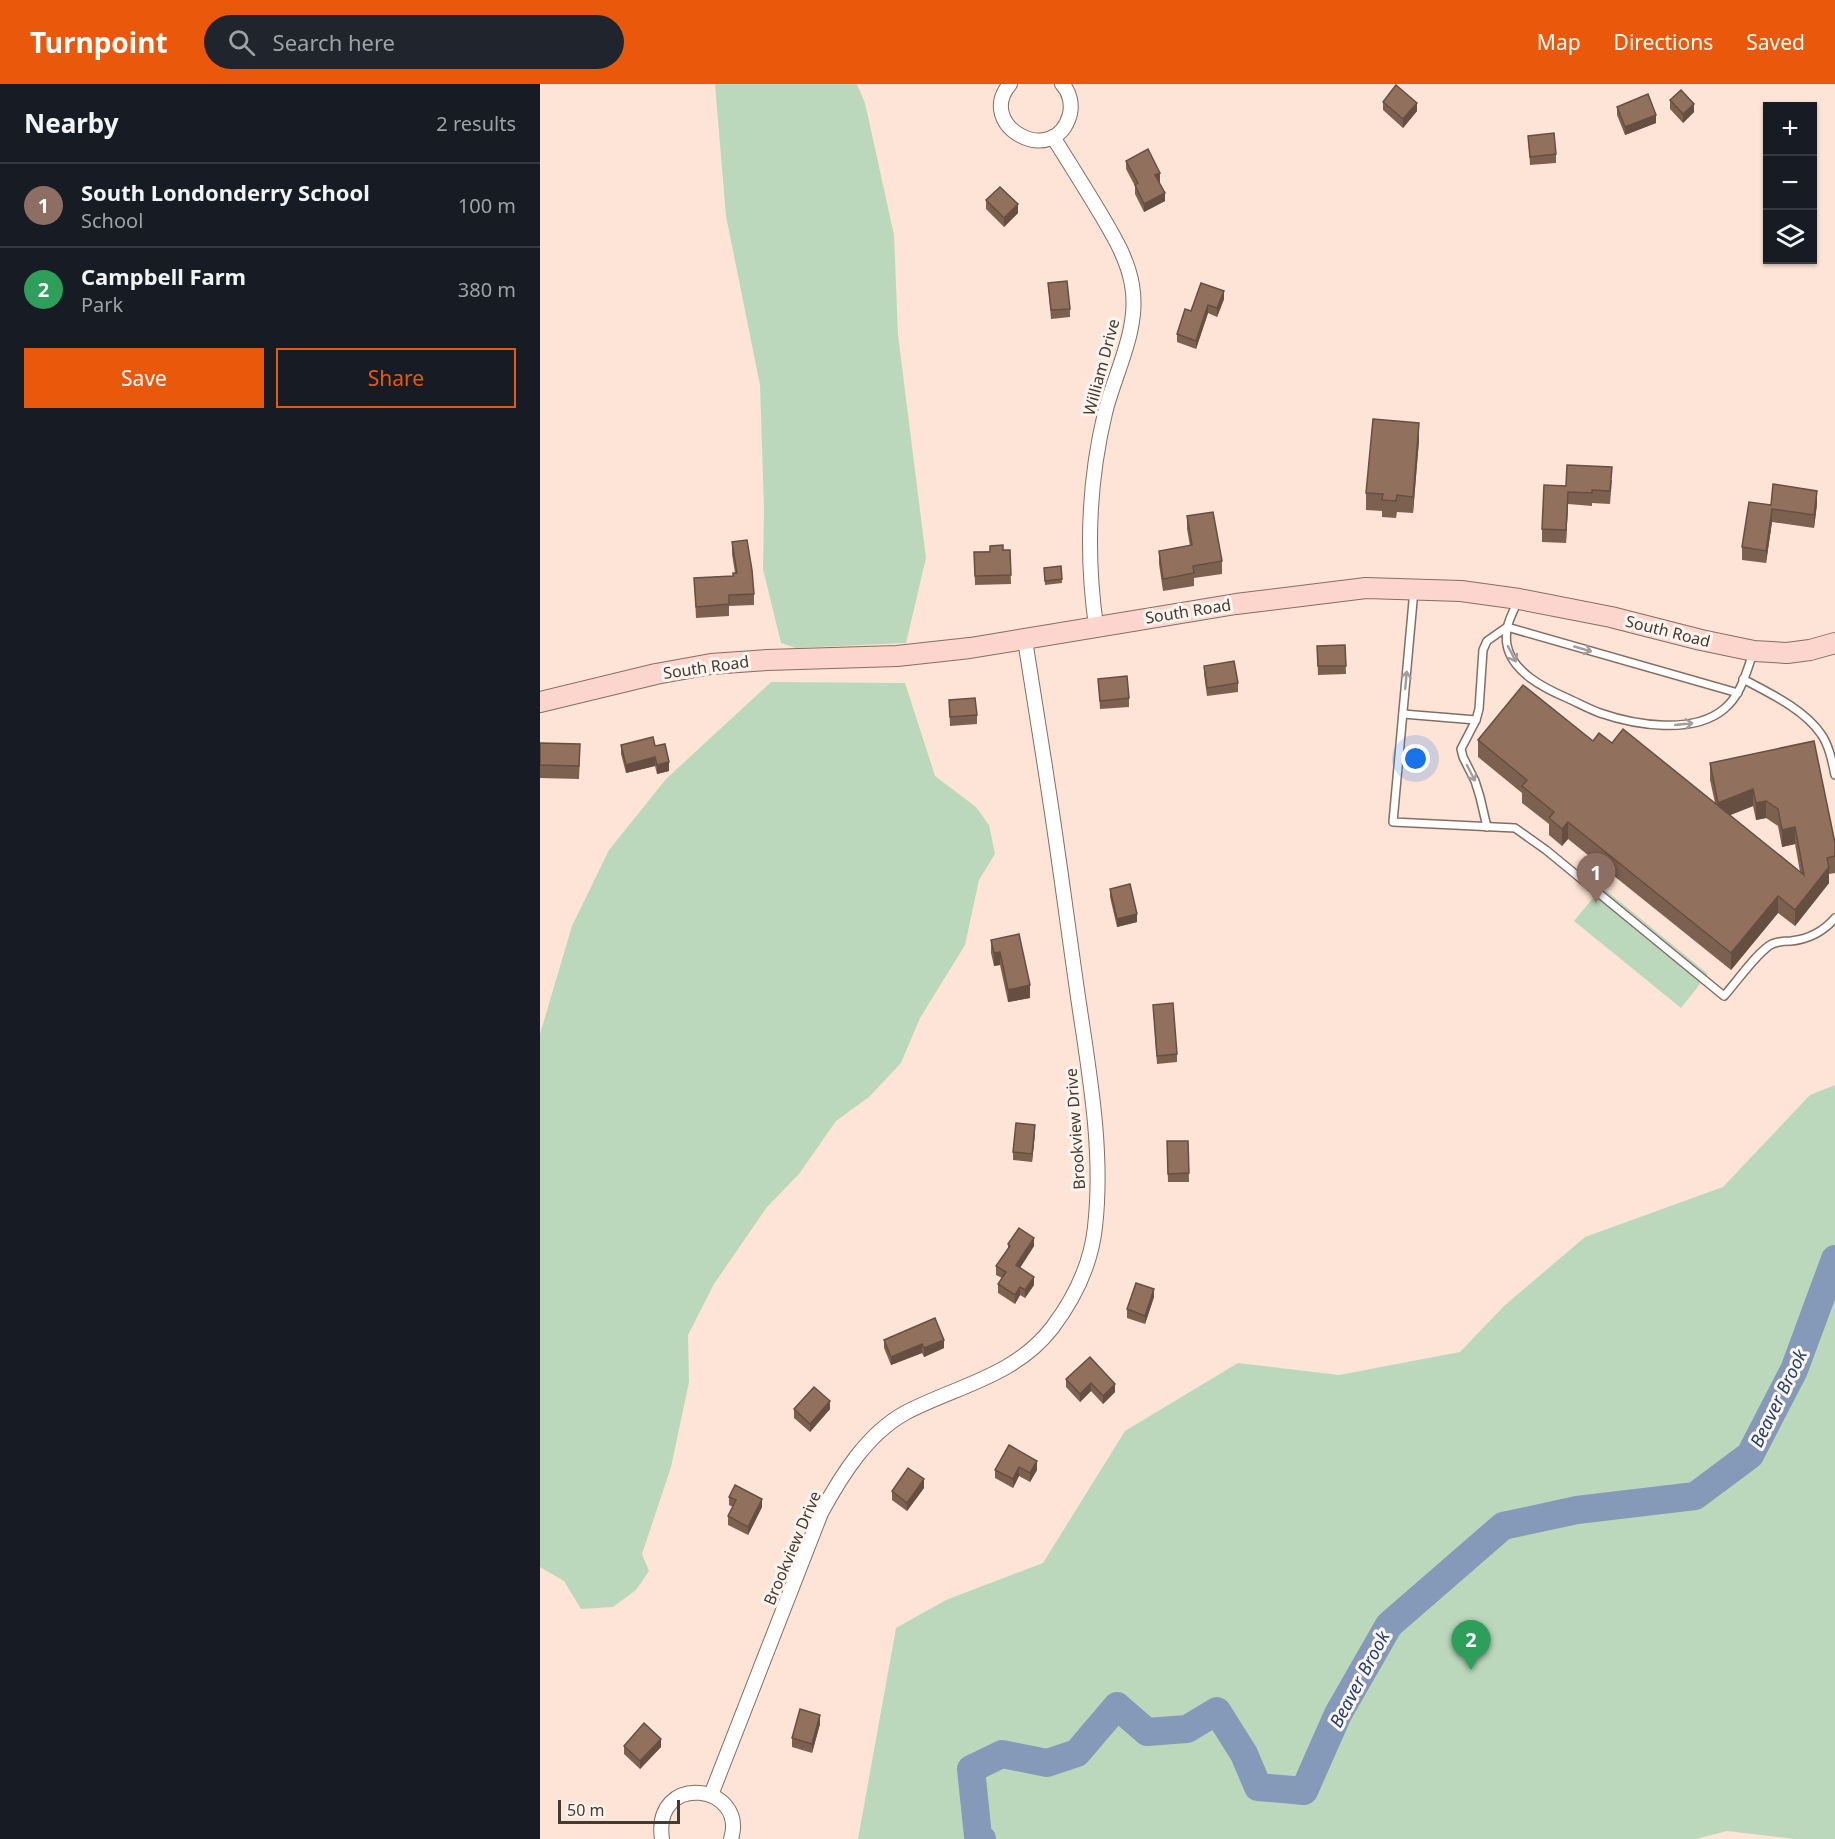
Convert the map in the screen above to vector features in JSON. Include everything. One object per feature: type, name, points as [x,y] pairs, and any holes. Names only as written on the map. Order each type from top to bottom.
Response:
[{"type":"street","points":[[1010,84],[1002,98],[1001,109],[1004,120],[1011,130],[1030,141],[1042,141],[1053,137],[1062,130],[1068,120],[1071,109],[1070,98],[1062,84]]},
{"type":"street","name":"William Drive","points":[[1053,137],[1119,246],[1133,287],[1131,331],[1105,411],[1092,486],[1089,541],[1091,593],[1096,626]]},
{"type":"street","name":"South Road","points":[[540,702],[656,674],[711,664],[897,656],[1025,640],[1096,626],[1236,604],[1356,590],[1461,591],[1519,599],[1573,608],[1754,651],[1787,653],[1835,643]]},
{"type":"street","name":"Brookview Drive","points":[[711,1795],[821,1513],[839,1480],[862,1450],[904,1413],[992,1376],[1023,1356],[1050,1330],[1072,1299],[1092,1246],[1098,1171],[1093,1114],[1047,778],[1025,640]]},
{"type":"street","points":[[662,1839],[660,1828],[662,1816],[668,1806],[677,1798],[688,1793],[699,1792],[711,1795],[729,1811],[733,1823],[731,1839]]},
{"type":"lane","points":[[1414,589],[1393,822],[1515,828],[1546,850],[1724,996],[1762,952],[1772,944],[1816,934],[1835,918]]},
{"type":"lane","points":[[1487,826],[1475,781],[1461,749],[1479,709],[1483,650],[1486,641],[1506,627],[1519,599]]},
{"type":"lane","points":[[1506,627],[1508,646],[1513,658],[1524,672],[1539,684],[1608,716],[1641,723],[1684,724],[1705,720],[1722,711],[1738,693],[1754,651]]},
{"type":"lane","points":[[1506,627],[1738,693]]},
{"type":"lane","points":[[1743,680],[1780,699],[1821,733],[1827,744],[1835,774]]},
{"type":"lane","points":[[1403,714],[1476,720]]},
{"type":"green space","points":[[715,84],[857,84],[865,103],[894,235],[898,335],[926,558],[906,643],[796,648],[781,643],[763,569],[764,508],[760,385],[726,216]]},
{"type":"green space","points":[[771,682],[905,683],[935,776],[976,807],[989,825],[995,854],[979,880],[965,945],[920,1018],[901,1063],[869,1097],[836,1121],[799,1174],[767,1207],[714,1284],[688,1335],[689,1382],[671,1467],[642,1554],[649,1571],[636,1590],[613,1607],[581,1609],[564,1581],[540,1567],[540,1034],[572,926],[609,850],[666,779]]},
{"type":"green space","points":[[1602,887],[1708,974],[1681,1008],[1574,921]]},
{"type":"green space","points":[[1835,1085],[1835,1839],[1795,1839],[1727,1831],[1696,1839],[858,1839],[896,1628],[946,1600],[1043,1563],[1125,1431],[1238,1363],[1339,1375],[1460,1352],[1504,1306],[1585,1237],[1723,1187],[1810,1095]]},
{"type":"building","points":[[1396,85],[1417,103],[1403,119],[1383,102]]},
{"type":"building","points":[[1681,90],[1694,104],[1683,114],[1670,100]]},
{"type":"building","points":[[1648,94],[1656,115],[1625,127],[1617,107]]},
{"type":"building","points":[[1554,133],[1556,154],[1530,157],[1528,136]]},
{"type":"building","points":[[1148,149],[1160,173],[1155,175],[1165,193],[1144,204],[1135,185],[1138,183],[1126,161]]},
{"type":"building","points":[[1000,187],[1018,204],[1004,218],[986,200]]},
{"type":"building","points":[[1067,281],[1070,309],[1051,310],[1048,283]]},
{"type":"building","points":[[1201,283],[1224,291],[1217,308],[1208,305],[1196,341],[1177,334],[1185,309],[1191,311]]},
{"type":"building","points":[[1373,419],[1419,423],[1413,497],[1397,495],[1396,501],[1382,500],[1383,494],[1366,493]]},
{"type":"building","points":[[1567,465],[1612,467],[1610,491],[1568,492],[1566,530],[1542,529],[1544,485],[1566,486]]},
{"type":"building","points":[[1773,484],[1817,491],[1814,515],[1772,509],[1766,551],[1742,547],[1749,502],[1771,505]]},
{"type":"building","points":[[1213,512],[1222,561],[1193,566],[1194,573],[1163,579],[1159,551],[1192,545],[1187,516]]},
{"type":"building","points":[[747,540],[754,594],[729,595],[729,604],[696,607],[694,578],[733,576],[733,573],[737,573],[732,542]]},
{"type":"building","points":[[1003,545],[1003,550],[1010,550],[1011,575],[975,576],[974,552],[990,552],[990,546]]},
{"type":"building","points":[[1061,566],[1062,579],[1045,581],[1044,568]]},
{"type":"building","points":[[1345,645],[1346,666],[1318,666],[1317,646]]},
{"type":"building","points":[[1234,661],[1238,683],[1207,688],[1204,666]]},
{"type":"building","points":[[1127,676],[1129,698],[1100,701],[1098,679]]},
{"type":"building","points":[[1523,685],[1593,741],[1599,733],[1612,743],[1623,729],[1804,875],[1795,827],[1782,830],[1778,809],[1766,801],[1756,803],[1753,789],[1718,803],[1710,763],[1814,741],[1835,843],[1835,856],[1827,858],[1829,867],[1795,910],[1778,896],[1731,953],[1568,822],[1562,829],[1549,818],[1554,812],[1522,786],[1527,780],[1478,740]]},
{"type":"building","points":[[975,698],[977,715],[950,717],[949,700]]},
{"type":"building","points":[[653,737],[655,746],[665,744],[669,762],[657,765],[655,757],[626,765],[621,745]]},
{"type":"building","points":[[540,743],[580,744],[579,766],[540,765]]},
{"type":"building","points":[[1130,884],[1137,914],[1117,919],[1110,889]]},
{"type":"building","points":[[1019,934],[1030,985],[1008,990],[1000,952],[994,953],[991,940]]},
{"type":"building","points":[[1173,1003],[1177,1054],[1157,1056],[1153,1005]]},
{"type":"building","points":[[1016,1123],[1035,1125],[1032,1154],[1013,1152]]},
{"type":"building","points":[[1167,1141],[1188,1141],[1189,1173],[1168,1174]]},
{"type":"building","points":[[1019,1228],[1034,1238],[1016,1265],[1034,1277],[1025,1290],[1020,1287],[1015,1295],[998,1284],[1006,1272],[996,1266]]},
{"type":"building","points":[[1136,1283],[1154,1289],[1145,1316],[1127,1309]]},
{"type":"building","points":[[935,1318],[944,1340],[924,1348],[922,1344],[891,1357],[884,1340]]},
{"type":"building","points":[[1090,1357],[1115,1384],[1103,1396],[1091,1383],[1080,1394],[1066,1379]]},
{"type":"building","points":[[814,1387],[830,1401],[810,1424],[794,1409]]},
{"type":"building","points":[[1009,1445],[1037,1461],[1030,1473],[1019,1467],[1013,1479],[995,1470]]},
{"type":"building","points":[[908,1468],[924,1479],[907,1503],[892,1491]]},
{"type":"building","points":[[735,1485],[762,1499],[748,1527],[728,1516],[736,1500],[729,1497]]},
{"type":"building","points":[[800,1709],[820,1715],[812,1744],[792,1738]]},
{"type":"building","points":[[644,1723],[661,1739],[640,1761],[624,1746]]},
{"type":"waterway","name":"Beaver Brook","points":[[982,1839],[978,1836],[971,1769],[1002,1754],[1047,1763],[1077,1753],[1117,1706],[1147,1732],[1187,1729],[1217,1711],[1244,1754],[1258,1787],[1304,1791],[1338,1714],[1389,1625],[1503,1526],[1577,1510],[1695,1496],[1750,1455],[1794,1370],[1835,1259]]},
{"type":"place","name":"South Londonderry School","points":[[1596,903]]},
{"type":"place","name":"Campbell Farm","points":[[1471,1670]]}]
